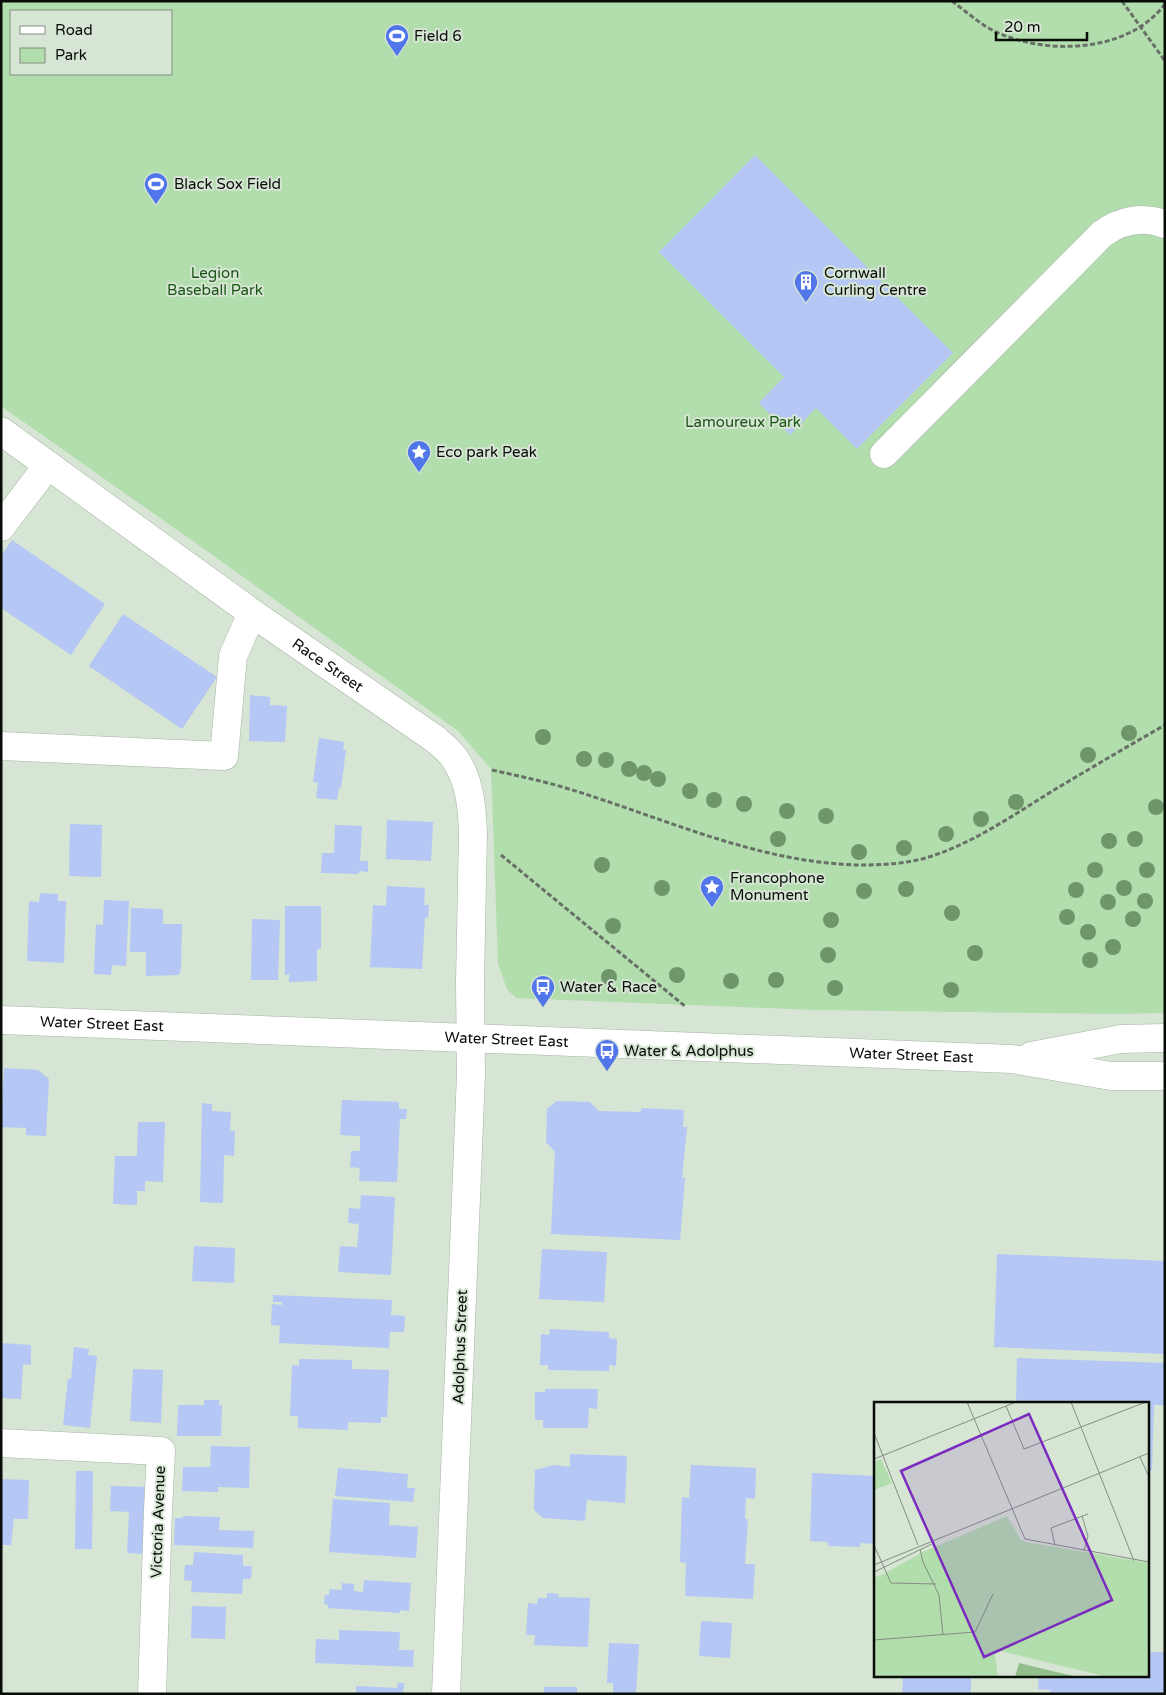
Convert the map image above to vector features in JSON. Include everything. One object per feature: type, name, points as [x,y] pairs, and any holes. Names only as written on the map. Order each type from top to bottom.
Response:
[{"type":"street","points":[[884,454],[1102,234],[1112,227],[1135,220],[1148,220],[1165,224]]},
{"type":"street","name":"Race Street","points":[[1,431],[252,613],[435,739],[455,758],[468,787],[472,809],[470,1000]]},
{"type":"street","points":[[1,527],[48,464]]},
{"type":"street","points":[[1,746],[224,756],[233,656],[252,613]]},
{"type":"street","name":"Adolphus Street","points":[[446,1694],[470,1094],[470,1000]]},
{"type":"street","name":"Water Street East","points":[[1,1020],[1012,1059],[1111,1076],[1165,1076]]},
{"type":"street","name":"Water Street East","points":[[1012,1059],[1121,1040],[1165,1038]]},
{"type":"street","name":"Victoria Avenue","points":[[1,1443],[161,1451],[152,1694]]},
{"type":"path","points":[[952,1],[1002,35],[1045,44],[1095,45],[1121,38],[1141,27],[1165,4]]},
{"type":"path","points":[[1122,1],[1165,62]]},
{"type":"path","points":[[455,758],[569,789],[678,827],[752,849],[795,859],[838,864],[880,865],[934,856],[978,837],[1085,771],[1165,725]]},
{"type":"path","points":[[473,832],[686,1007]]},
{"type":"green space","name":"Lamoureux Park","points":[[1,1],[1165,1],[1165,1013],[815,1010],[516,998],[507,989],[498,964],[491,769],[458,731],[1,406]]},
{"type":"building","name":"Cornwall Curling Centre","points":[[755,155],[953,353],[857,449],[816,408],[790,435],[759,403],[784,377],[659,252]]},
{"type":"building","points":[[12,540],[105,604],[71,655],[1,608],[1,556]]},
{"type":"building","points":[[123,614],[217,677],[182,729],[89,666]]},
{"type":"building","points":[[250,695],[270,697],[270,705],[287,706],[285,742],[249,741]]},
{"type":"building","points":[[319,738],[344,742],[343,749],[346,750],[341,788],[339,787],[337,800],[316,798],[318,783],[313,782]]},
{"type":"building","points":[[387,820],[433,822],[431,861],[386,859]]},
{"type":"building","points":[[70,824],[102,825],[101,877],[69,876]]},
{"type":"building","points":[[335,825],[362,826],[360,861],[368,861],[368,872],[359,871],[359,874],[321,873],[322,853],[334,853]]},
{"type":"building","points":[[387,886],[425,888],[424,905],[429,905],[428,918],[425,917],[422,969],[370,967],[373,905],[386,906]]},
{"type":"building","points":[[40,893],[58,894],[58,901],[66,901],[64,963],[27,961],[29,901],[39,902]]},
{"type":"building","points":[[104,900],[129,901],[126,966],[112,965],[111,975],[94,974],[96,924],[103,925]]},
{"type":"building","points":[[285,906],[321,906],[321,949],[317,949],[317,981],[289,982],[289,974],[285,975]]},
{"type":"building","points":[[131,908],[163,909],[163,924],[182,924],[181,968],[179,975],[146,976],[146,952],[130,952]]},
{"type":"building","points":[[252,919],[280,920],[278,980],[251,980]]},
{"type":"building","points":[[4,1068],[38,1070],[49,1079],[46,1136],[26,1135],[26,1128],[1,1127]]},
{"type":"building","points":[[342,1100],[399,1102],[399,1109],[407,1109],[406,1119],[400,1119],[397,1182],[359,1181],[360,1168],[350,1167],[351,1151],[360,1151],[360,1136],[340,1135]]},
{"type":"building","points":[[557,1101],[590,1102],[599,1111],[640,1112],[642,1108],[684,1110],[683,1127],[687,1127],[682,1178],[685,1178],[680,1240],[551,1234],[555,1152],[546,1142],[547,1109]]},
{"type":"building","points":[[202,1103],[212,1104],[212,1111],[231,1112],[230,1131],[235,1131],[234,1156],[224,1155],[223,1203],[200,1202]]},
{"type":"building","points":[[138,1122],[165,1122],[163,1182],[145,1181],[145,1191],[137,1191],[137,1205],[113,1204],[115,1156],[137,1156]]},
{"type":"building","points":[[361,1195],[395,1197],[391,1275],[338,1272],[340,1246],[357,1247],[359,1224],[348,1223],[349,1208],[360,1209]]},
{"type":"building","points":[[194,1246],[235,1248],[234,1283],[192,1281]]},
{"type":"building","points":[[542,1249],[607,1252],[604,1302],[539,1299]]},
{"type":"building","points":[[997,1254],[1165,1261],[1165,1354],[994,1347]]},
{"type":"building","points":[[273,1295],[392,1300],[391,1315],[405,1316],[404,1332],[390,1332],[389,1348],[279,1343],[280,1326],[271,1325],[272,1304],[282,1305],[282,1302],[273,1302]]},
{"type":"building","points":[[550,1329],[609,1332],[609,1338],[617,1339],[616,1366],[609,1365],[609,1371],[548,1370],[548,1365],[540,1365],[541,1334],[549,1335]]},
{"type":"building","points":[[1,1343],[31,1345],[31,1365],[23,1364],[21,1399],[1,1398]]},
{"type":"building","points":[[74,1347],[89,1349],[88,1355],[97,1356],[90,1428],[63,1425]]},
{"type":"building","points":[[1017,1358],[1165,1363],[1165,1405],[1154,1405],[1152,1471],[1148,1470],[1148,1402],[1016,1402]]},
{"type":"building","points":[[299,1359],[352,1360],[352,1369],[389,1370],[387,1417],[381,1417],[381,1423],[348,1422],[348,1430],[298,1428],[298,1416],[290,1416],[292,1365],[299,1366]]},
{"type":"building","points":[[133,1369],[163,1370],[161,1423],[130,1421]]},
{"type":"building","points":[[545,1389],[598,1389],[597,1409],[589,1408],[588,1428],[543,1428],[543,1420],[535,1420],[535,1392],[545,1392]]},
{"type":"building","points":[[204,1400],[219,1400],[219,1405],[222,1405],[221,1436],[177,1436],[178,1405],[204,1405]]},
{"type":"building","points":[[211,1446],[250,1447],[249,1488],[218,1487],[218,1492],[182,1491],[183,1467],[210,1467]]},
{"type":"building","points":[[570,1454],[627,1456],[625,1503],[587,1500],[585,1521],[543,1518],[534,1510],[535,1470],[554,1465],[570,1467]]},
{"type":"building","points":[[691,1465],[756,1468],[755,1499],[746,1498],[745,1519],[748,1519],[745,1564],[755,1564],[753,1599],[685,1596],[686,1563],[680,1562],[682,1497],[689,1498]]},
{"type":"building","points":[[338,1468],[408,1474],[407,1488],[415,1488],[413,1502],[335,1496]]},
{"type":"building","points":[[76,1471],[93,1471],[92,1549],[75,1549]]},
{"type":"building","points":[[812,1473],[874,1476],[874,1544],[861,1543],[860,1547],[828,1546],[828,1542],[810,1541]]},
{"type":"building","points":[[1,1479],[29,1480],[28,1519],[14,1519],[11,1545],[1,1545]]},
{"type":"building","points":[[111,1486],[149,1487],[147,1554],[127,1553],[129,1512],[110,1511]]},
{"type":"building","points":[[333,1499],[390,1503],[389,1525],[418,1527],[416,1558],[329,1552]]},
{"type":"building","points":[[183,1516],[220,1517],[219,1530],[254,1531],[253,1548],[174,1545],[175,1518],[183,1518]]},
{"type":"building","points":[[194,1552],[243,1555],[243,1566],[252,1566],[251,1579],[243,1579],[242,1594],[191,1592],[192,1581],[184,1580],[185,1565],[193,1565]]},
{"type":"building","points":[[364,1580],[411,1583],[409,1611],[400,1610],[400,1613],[328,1608],[328,1605],[324,1604],[325,1595],[329,1595],[330,1589],[342,1590],[342,1583],[354,1584],[354,1591],[363,1592]]},
{"type":"building","points":[[547,1593],[559,1594],[558,1597],[590,1598],[588,1647],[534,1645],[535,1635],[526,1635],[528,1603],[537,1604],[538,1598],[547,1598]]},
{"type":"building","points":[[192,1606],[226,1607],[225,1639],[191,1638]]},
{"type":"building","points":[[701,1621],[732,1623],[730,1658],[699,1656]]},
{"type":"building","points":[[339,1630],[400,1632],[399,1650],[414,1650],[413,1667],[315,1663],[316,1639],[339,1640]]},
{"type":"building","points":[[609,1643],[639,1644],[636,1694],[613,1694],[613,1683],[607,1683]]},
{"type":"building","points":[[1148,1652],[1165,1652],[1165,1694],[1050,1694],[1050,1690],[1038,1689],[1039,1678],[1148,1678]]},
{"type":"building","points":[[900,1678],[971,1678],[971,1694],[902,1694],[903,1679]]},
{"type":"building","points":[[398,1683],[404,1683],[403,1694],[356,1694],[356,1686],[397,1688]]},
{"type":"building","points":[[544,1687],[577,1687],[577,1694],[544,1694]]},
{"type":"place","name":"Field 6","points":[[397,57]]},
{"type":"place","name":"Black Sox Field","points":[[156,205]]},
{"type":"place","name":"Cornwall Curling Centre","points":[[806,303]]},
{"type":"place","name":"Eco park Peak","points":[[419,473]]},
{"type":"place","name":"Francophone Monument","points":[[712,908]]},
{"type":"place","name":"Water & Race","points":[[543,1008]]},
{"type":"place","name":"Water & Adolphus","points":[[607,1072]]},
{"type":"park label","name":"Legion Baseball Park","points":[[215,282]]}]
